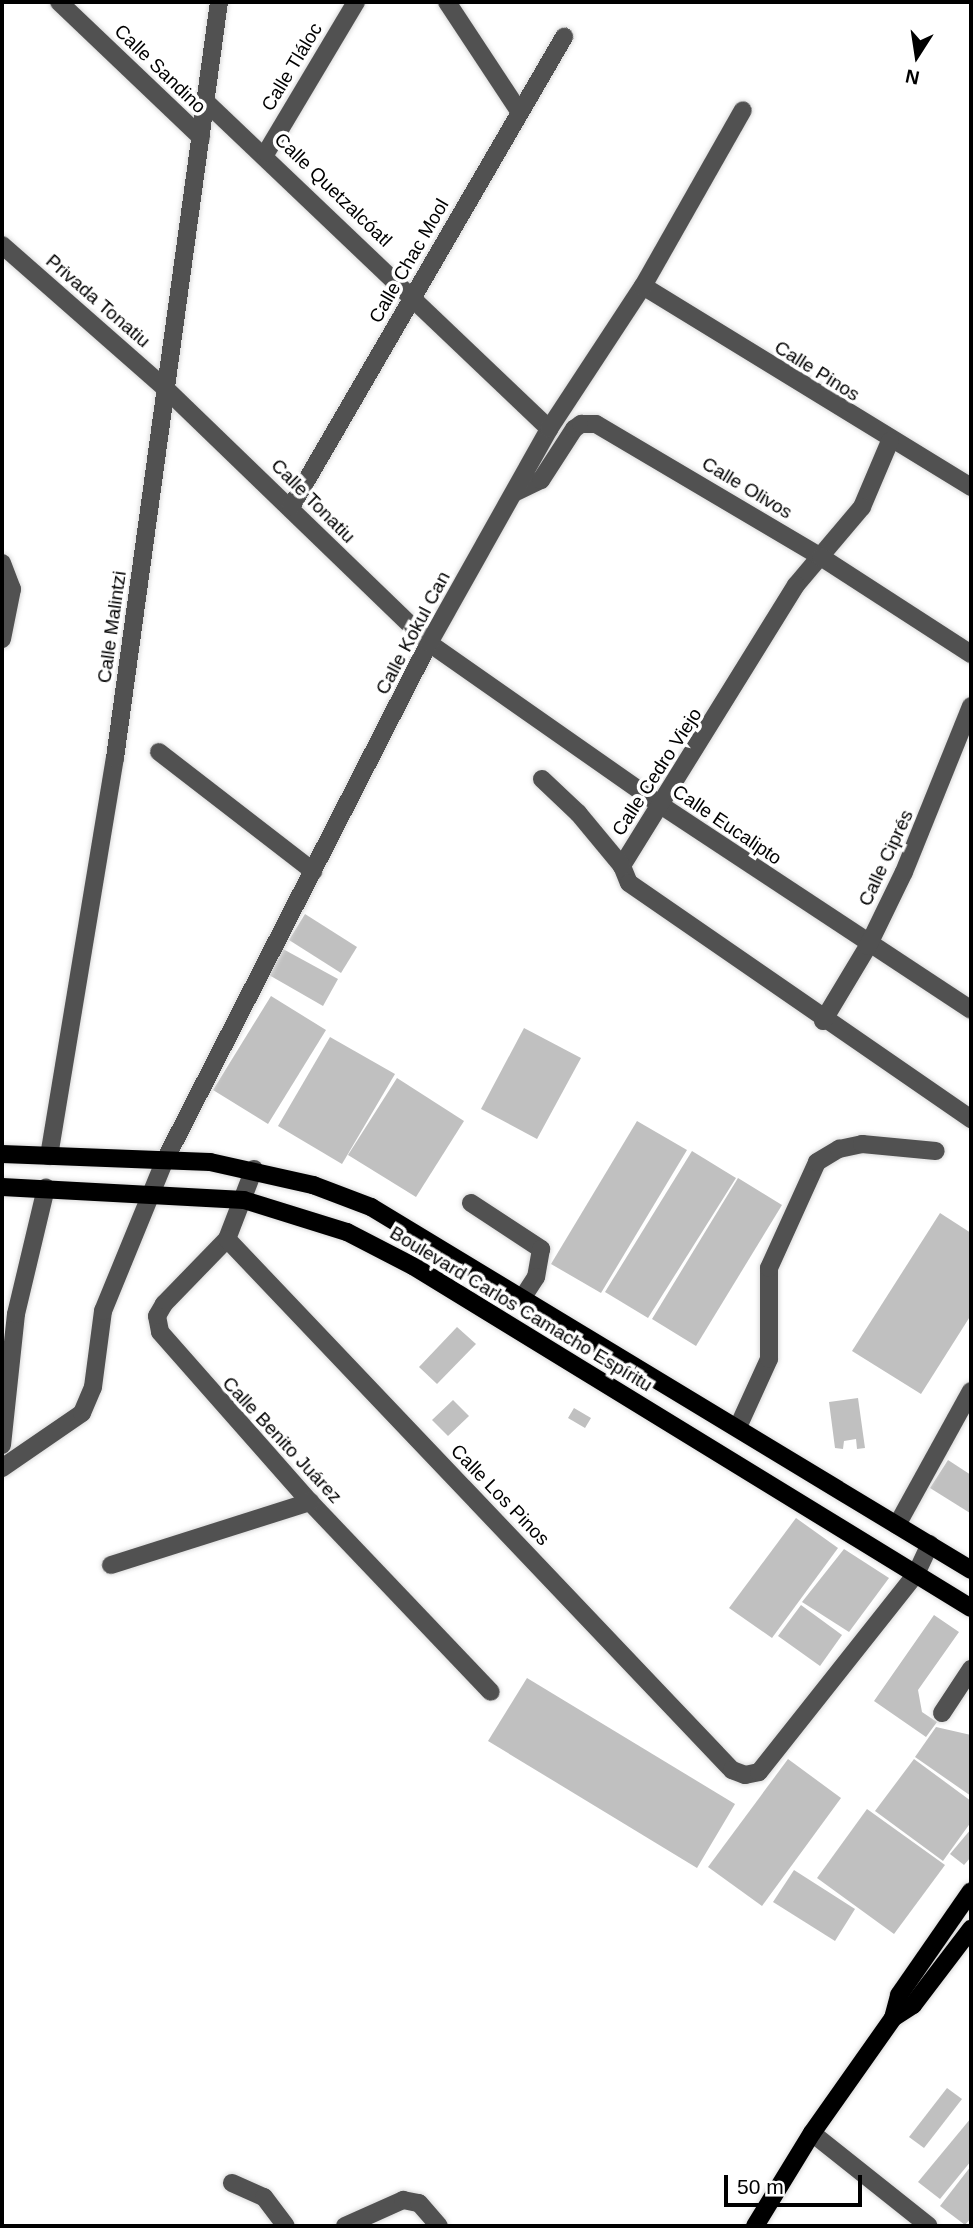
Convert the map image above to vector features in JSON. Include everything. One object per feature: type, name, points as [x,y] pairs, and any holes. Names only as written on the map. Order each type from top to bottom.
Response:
[{"type":"main road","name":"Boulevard Carlos Camacho Espíritu","points":[[2,1153],[165,1160],[254,1169],[371,1207],[971,1570]]},
{"type":"main road","name":"Boulevard Carlos Camacho Espíritu","points":[[2,1187],[153,1193],[244,1200],[347,1231],[413,1266],[971,1608]]},
{"type":"main road","points":[[755,2226],[813,2133],[893,2018],[898,1995],[971,1891]]},
{"type":"main road","points":[[893,2018],[914,2006],[971,1929]]},
{"type":"street","name":"Calle Sandino","points":[[59,2],[201,137]]},
{"type":"street","name":"Calle Malintzi","points":[[49,1156],[114,758],[219,2]]},
{"type":"street","name":"Calle Tláloc","points":[[265,153],[355,2]]},
{"type":"street","points":[[447,2],[519,111]]},
{"type":"street","name":"Calle Chac Mool","points":[[291,507],[564,37]]},
{"type":"street","name":"Calle Quetzalcóatl","points":[[206,102],[265,153],[414,295],[549,429]]},
{"type":"street","name":"Calle Kokul Can","points":[[2,1468],[82,1413],[93,1387],[103,1311],[165,1160],[429,643],[549,429],[643,286],[743,110]]},
{"type":"street","name":"Privada Tonatiu","points":[[2,245],[166,389]]},
{"type":"street","name":"Calle Pinos","points":[[643,286],[890,441],[971,487]]},
{"type":"street","name":"Calle Tonatiu","points":[[166,389],[429,643]]},
{"type":"street","name":"Calle Olivos","points":[[513,494],[541,480],[574,429],[581,424],[596,424],[821,557],[971,654]]},
{"type":"street","name":"Calle Cedro Viejo","points":[[890,441],[862,507],[796,585],[662,806],[622,866],[629,883],[823,1021],[971,1119]]},
{"type":"street","points":[[2,639],[12,589],[5,568]]},
{"type":"street","name":"Calle Eucalipto","points":[[429,643],[868,946],[971,1010]]},
{"type":"street","name":"Calle Ciprés","points":[[823,1021],[868,946],[927,820],[971,706]]},
{"type":"street","points":[[159,752],[313,872]]},
{"type":"street","points":[[542,779],[579,813],[622,866]]},
{"type":"street","points":[[738,1427],[769,1359],[769,1268],[817,1162],[839,1149],[862,1144],[936,1151]]},
{"type":"street","name":"Calle Benito Juárez","points":[[254,1169],[227,1239],[164,1304],[158,1316],[160,1332],[310,1502],[491,1692]]},
{"type":"street","points":[[2,1445],[3,1412],[16,1314],[46,1188]]},
{"type":"street","points":[[471,1203],[541,1249],[536,1277],[523,1297]]},
{"type":"street","name":"Calle Los Pinos","points":[[227,1239],[732,1770],[745,1776],[759,1772],[916,1574]]},
{"type":"street","points":[[897,1525],[971,1391]]},
{"type":"street","points":[[111,1565],[310,1502]]},
{"type":"street","points":[[916,1574],[930,1544]]},
{"type":"street","points":[[942,1713],[971,1669]]},
{"type":"street","points":[[813,2133],[929,2226]]},
{"type":"street","points":[[232,2183],[264,2197],[286,2226]]},
{"type":"street","points":[[353,2225],[403,2200],[419,2203],[439,2226]]},
{"type":"building","points":[[305,914],[357,947],[341,973],[289,940]]},
{"type":"building","points":[[283,949],[338,979],[323,1006],[269,975]]},
{"type":"building","points":[[271,996],[326,1030],[268,1124],[213,1090]]},
{"type":"building","points":[[524,1028],[581,1058],[537,1139],[481,1109]]},
{"type":"building","points":[[330,1037],[395,1074],[342,1164],[278,1126]]},
{"type":"building","points":[[397,1078],[464,1121],[416,1197],[348,1155]]},
{"type":"building","points":[[637,1121],[687,1150],[601,1293],[551,1264]]},
{"type":"building","points":[[692,1151],[736,1178],[648,1318],[605,1292]]},
{"type":"building","points":[[738,1178],[782,1205],[696,1346],[652,1319]]},
{"type":"building","points":[[940,1213],[971,1233],[971,1315],[921,1394],[852,1351]]},
{"type":"building","points":[[457,1327],[476,1344],[437,1384],[419,1367]]},
{"type":"building","points":[[858,1398],[865,1448],[857,1449],[856,1439],[844,1441],[843,1449],[835,1448],[829,1402]]},
{"type":"building","points":[[453,1400],[469,1416],[448,1436],[432,1420]]},
{"type":"building","points":[[574,1408],[591,1418],[585,1428],[568,1418]]},
{"type":"building","points":[[948,1460],[971,1475],[970,1513],[930,1488]]},
{"type":"building","points":[[796,1518],[838,1548],[772,1638],[729,1608]]},
{"type":"building","points":[[844,1549],[889,1578],[849,1632],[802,1602]]},
{"type":"building","points":[[801,1605],[842,1635],[820,1666],[778,1636]]},
{"type":"building","points":[[934,1615],[959,1632],[918,1690],[922,1712],[937,1722],[926,1737],[874,1701]]},
{"type":"building","points":[[527,1678],[735,1804],[697,1868],[488,1741]]},
{"type":"building","points":[[936,1727],[971,1735],[971,1796],[915,1757]]},
{"type":"building","points":[[788,1759],[841,1798],[762,1906],[708,1867]]},
{"type":"building","points":[[914,1759],[971,1801],[971,1822],[943,1861],[875,1811]]},
{"type":"building","points":[[867,1809],[945,1865],[894,1934],[817,1878]]},
{"type":"building","points":[[971,1829],[971,1857],[964,1865],[950,1854]]},
{"type":"building","points":[[794,1870],[855,1909],[835,1941],[773,1902]]},
{"type":"building","points":[[947,2088],[962,2099],[924,2148],[909,2137]]},
{"type":"building","points":[[971,2118],[971,2161],[940,2199],[918,2182]]},
{"type":"building","points":[[971,2166],[971,2218],[965,2225],[940,2206]]}]
